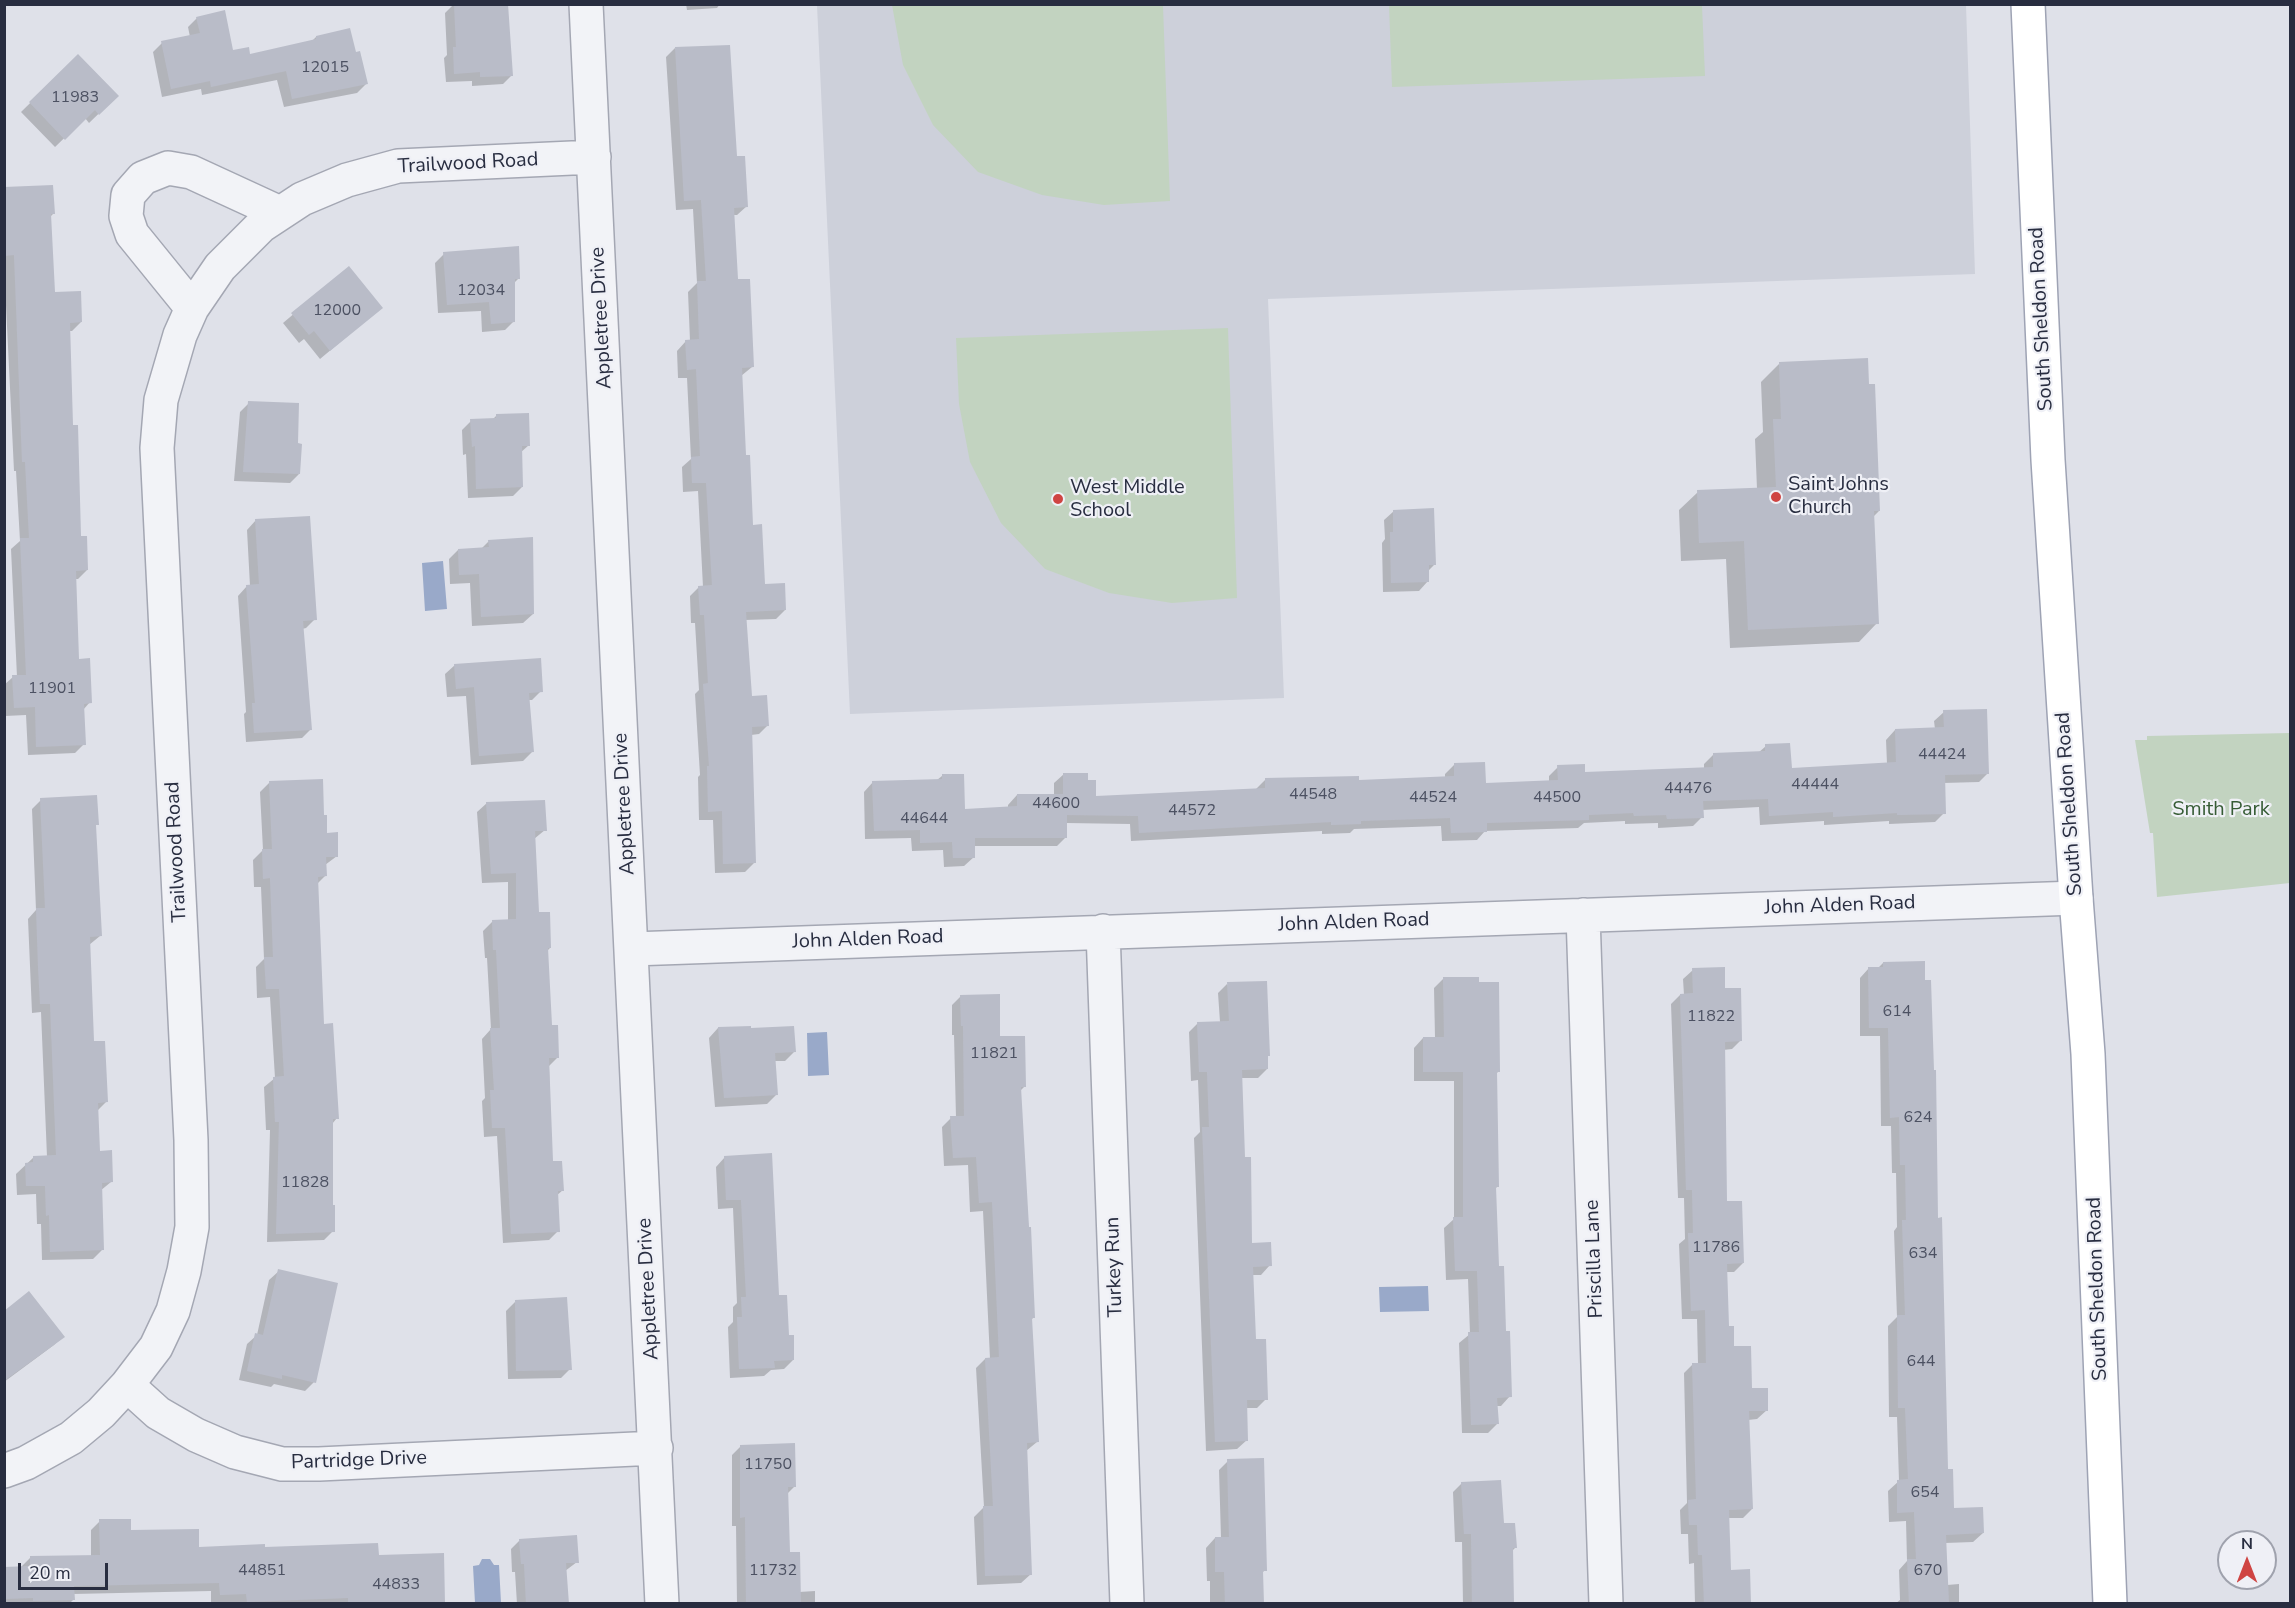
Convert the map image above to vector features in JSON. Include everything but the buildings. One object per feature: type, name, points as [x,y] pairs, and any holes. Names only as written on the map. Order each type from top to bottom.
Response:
[{"type":"main road","name":"South Sheldon Road","points":[[2028,4],[2048,460],[2088,1054],[2110,1604]]},
{"type":"street","name":"Appletree Drive","points":[[586,4],[662,1604]]},
{"type":"street","name":"Trailwood Road","points":[[126,1385],[156,1347],[173,1311],[192,1227],[191,1140],[157,448],[161,399],[171,360],[192,308],[220,267],[239,245],[261,226],[302,199],[347,180],[398,166],[594,157]]},
{"type":"street","points":[[192,308],[132,234],[126,216],[128,195],[143,178],[168,168],[191,172],[280,213]]},
{"type":"street","name":"John Alden Road","points":[[632,949],[2076,898]]},
{"type":"street","name":"Priscilla Lane","points":[[1584,915],[1606,1604]]},
{"type":"street","name":"Turkey Run","points":[[1103,931],[1127,1604]]},
{"type":"street","points":[[4,1471],[26,1463],[71,1438],[101,1413],[126,1385]]},
{"type":"street","name":"Partridge Drive","points":[[126,1385],[158,1413],[196,1435],[235,1452],[282,1464],[656,1448]]},
{"type":"shaded area","name":"West Middle School","points":[[817,5],[1966,5],[1975,274],[1268,299],[1284,698],[850,714]]},
{"type":"green space","points":[[892,5],[1163,5],[1170,201],[1104,205],[1042,195],[978,172],[933,125],[903,65]]},
{"type":"green space","points":[[1389,5],[1702,5],[1705,76],[1392,87]]},
{"type":"green space","points":[[1228,328],[1237,598],[1172,603],[1109,593],[1045,569],[1001,523],[970,462],[959,404],[956,338]]},
{"type":"green space","name":"Smith Park","points":[[2290,733],[2290,883],[2157,897],[2153,833],[2150,833],[2135,740],[2147,740],[2147,736]]},
{"type":"water","points":[[443,561],[447,609],[425,611],[422,563]]},
{"type":"water","points":[[827,1032],[829,1075],[808,1076],[807,1033]]},
{"type":"water","points":[[1428,1286],[1429,1311],[1380,1312],[1379,1287]]},
{"type":"water","points":[[482,1559],[490,1559],[494,1565],[499,1565],[501,1603],[475,1603],[473,1566],[479,1565]]},
{"type":"place","name":"Saint Johns Church","points":[[1776,497]]},
{"type":"place","name":"West Middle School","points":[[1058,499]]}]
